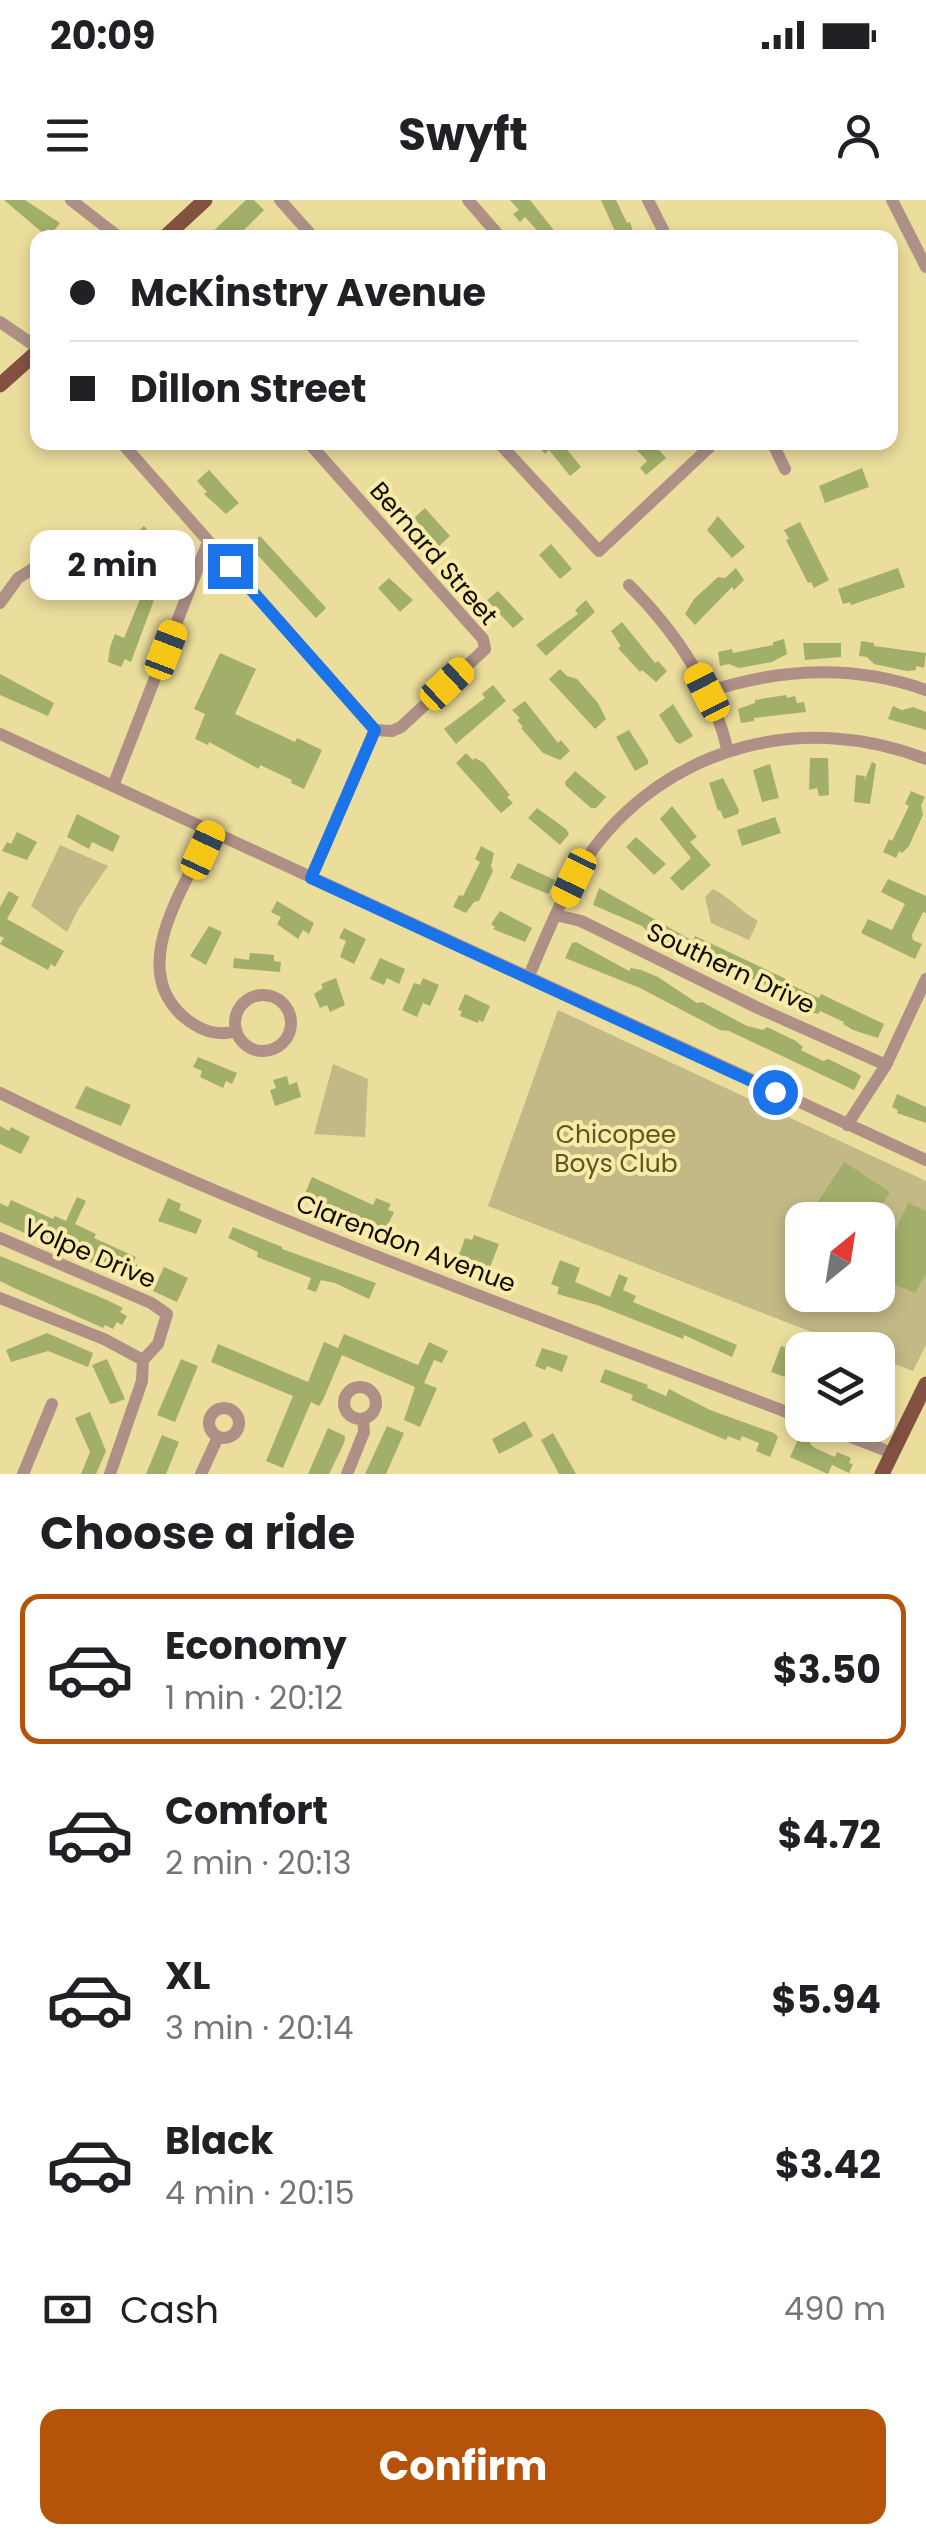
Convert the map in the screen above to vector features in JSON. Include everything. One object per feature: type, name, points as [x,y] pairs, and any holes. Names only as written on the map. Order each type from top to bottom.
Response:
[{"type":"main road","points":[[172,230],[204,200]]},
{"type":"main road","points":[[0,385],[30,357]]},
{"type":"main road","points":[[882,1474],[926,1384]]},
{"type":"street","points":[[71,200],[110,230]]},
{"type":"street","points":[[280,200],[307,230]]},
{"type":"street","points":[[468,200],[494,230]]},
{"type":"street","points":[[648,200],[664,230]]},
{"type":"street","points":[[892,200],[926,267]]},
{"type":"street","points":[[0,322],[30,344]]},
{"type":"street","points":[[129,450],[375,730],[311,878]]},
{"type":"street","name":"Bernard Street","points":[[315,450],[482,638],[485,649],[401,727],[375,730]]},
{"type":"street","points":[[505,450],[598,551],[706,450]]},
{"type":"street","points":[[694,450],[700,456]]},
{"type":"street","points":[[776,450],[786,468]]},
{"type":"street","points":[[113,786],[208,542]]},
{"type":"street","points":[[0,603],[18,578],[37,566]]},
{"type":"street","points":[[629,585],[663,620],[692,662],[720,717],[728,752]]},
{"type":"street","points":[[707,692],[803,670],[874,675],[926,690]]},
{"type":"street","points":[[0,734],[926,1160]]},
{"type":"street","points":[[528,978],[574,878],[596,846],[640,802],[688,768],[770,741],[826,737],[875,741],[926,758]]},
{"type":"street","points":[[212,832],[162,942],[158,973],[170,1002],[192,1024],[219,1034],[236,1031]]},
{"type":"street","name":"Southern Drive","points":[[556,915],[581,921],[758,1008],[886,1065]]},
{"type":"street","points":[[848,1124],[886,1065],[926,979]]},
{"type":"street","points":[[254,996],[276,998],[289,1015],[288,1034],[271,1049],[248,1046],[236,1031],[238,1010],[254,996]]},
{"type":"street","name":"Clarendon Avenue","points":[[0,1093],[127,1154],[258,1210],[785,1412]]},
{"type":"street","name":"Volpe Drive","points":[[0,1238],[166,1312],[158,1344],[143,1360],[142,1381],[110,1474]]},
{"type":"street","points":[[0,1298],[126,1348],[143,1360]]},
{"type":"street","points":[[23,1474],[52,1404]]},
{"type":"street","points":[[347,1474],[364,1432],[363,1419]]},
{"type":"street","points":[[201,1474],[218,1437]]},
{"type":"street","points":[[864,1442],[892,1453]]},
{"type":"green space","points":[[60,845],[108,866],[67,932],[31,906]]},
{"type":"green space","points":[[713,889],[758,921],[749,940],[711,923],[705,897]]},
{"type":"green space","name":"Chicopee Boys Club","points":[[558,1010],[926,1181],[926,1345],[913,1371],[895,1364],[895,1332],[812,1332],[488,1206]]},
{"type":"green space","points":[[333,1064],[368,1079],[365,1137],[314,1134]]},
{"type":"building","points":[[4,200],[25,200],[60,223],[54,230],[39,230]]},
{"type":"building","points":[[246,200],[254,200],[264,210],[244,230],[214,230]]},
{"type":"building","points":[[510,200],[530,200],[554,230],[537,230],[525,217],[520,222],[513,214],[519,210]]},
{"type":"building","points":[[601,200],[616,200],[632,230],[614,230]]},
{"type":"building","points":[[549,450],[567,450],[581,467],[570,476]]},
{"type":"building","points":[[637,450],[659,450],[666,458],[646,475],[640,468],[647,461]]},
{"type":"building","points":[[862,468],[869,487],[825,503],[819,486]]},
{"type":"building","points":[[209,470],[239,503],[226,514],[204,494],[207,492],[197,481]]},
{"type":"building","points":[[425,508],[450,536],[439,546],[414,518]]},
{"type":"building","points":[[718,516],[745,547],[732,558],[707,530]]},
{"type":"building","points":[[800,522],[829,580],[814,588],[786,540],[789,539],[784,530]]},
{"type":"building","points":[[144,526],[153,537],[159,531],[176,548],[159,562],[134,535]]},
{"type":"building","points":[[260,536],[326,608],[316,618],[249,546]]},
{"type":"building","points":[[551,544],[572,569],[560,579],[539,555]]},
{"type":"building","points":[[151,568],[164,573],[131,662],[125,659],[121,667],[108,662],[110,647],[115,634],[124,638],[143,592],[137,590],[141,580],[146,582]]},
{"type":"building","points":[[736,568],[744,580],[695,625],[685,614],[694,599],[718,577],[725,578]]},
{"type":"building","points":[[898,568],[905,587],[851,605],[843,604],[838,589]]},
{"type":"building","points":[[389,578],[413,600],[400,612],[378,588]]},
{"type":"building","points":[[498,591],[524,619],[513,628],[487,600]]},
{"type":"building","points":[[586,600],[595,612],[546,656],[536,645],[578,614],[575,610]]},
{"type":"building","points":[[622,622],[655,663],[658,661],[667,671],[656,682],[640,672],[618,648],[621,646],[611,631]]},
{"type":"building","points":[[784,639],[787,654],[772,662],[739,668],[720,666],[718,652],[732,649],[733,653]]},
{"type":"building","points":[[861,641],[926,653],[924,668],[916,666],[916,670],[907,671],[874,664],[859,656]]},
{"type":"building","points":[[803,643],[841,643],[841,657],[805,660]]},
{"type":"building","points":[[220,653],[256,669],[235,714],[322,750],[304,789],[260,765],[259,769],[209,742],[208,745],[195,739],[205,714],[194,709]]},
{"type":"building","points":[[560,669],[577,679],[598,703],[606,719],[595,729],[549,679]]},
{"type":"building","points":[[0,674],[54,703],[48,716],[0,695]]},
{"type":"building","points":[[493,685],[506,701],[456,744],[444,729],[485,698],[482,694]]},
{"type":"building","points":[[795,696],[797,703],[804,702],[806,712],[741,723],[738,709],[755,700]]},
{"type":"building","points":[[525,701],[558,743],[561,740],[570,751],[560,760],[543,753],[521,728],[517,720],[520,718],[512,710]]},
{"type":"building","points":[[673,704],[693,736],[680,744],[659,715]]},
{"type":"building","points":[[893,706],[926,712],[926,730],[888,719]]},
{"type":"building","points":[[629,730],[648,760],[648,764],[635,771],[616,737]]},
{"type":"building","points":[[466,753],[484,763],[510,795],[507,797],[513,803],[501,813],[456,763]]},
{"type":"building","points":[[810,758],[828,758],[829,795],[819,796],[817,788],[809,790]]},
{"type":"building","points":[[872,762],[876,764],[870,804],[854,802],[856,775],[865,776],[864,781]]},
{"type":"building","points":[[770,764],[779,798],[762,802],[753,770]]},
{"type":"building","points":[[575,771],[606,797],[596,808],[566,786]]},
{"type":"building","points":[[723,778],[739,810],[724,819],[709,783]]},
{"type":"building","points":[[911,791],[925,797],[921,805],[923,815],[909,846],[902,853],[899,851],[896,858],[883,852],[909,806],[905,804]]},
{"type":"building","points":[[672,806],[697,837],[690,842],[711,865],[682,891],[670,878],[691,858],[660,819]]},
{"type":"building","points":[[537,808],[566,829],[569,834],[560,845],[528,818]]},
{"type":"building","points":[[77,814],[120,836],[113,852],[92,842],[89,849],[67,837]]},
{"type":"building","points":[[775,817],[781,833],[742,846],[737,830]]},
{"type":"building","points":[[17,832],[37,842],[27,860],[2,851]]},
{"type":"building","points":[[636,837],[666,864],[654,875],[626,847]]},
{"type":"building","points":[[481,846],[494,853],[493,871],[479,901],[466,913],[453,907],[480,862],[475,859]]},
{"type":"building","points":[[518,863],[555,880],[548,894],[510,878]]},
{"type":"building","points":[[888,879],[926,896],[926,913],[923,912],[912,935],[913,940],[922,944],[915,959],[861,933],[868,919],[892,930],[905,904],[881,892]]},
{"type":"building","points":[[599,888],[693,941],[695,936],[819,998],[821,994],[884,1024],[878,1038],[853,1030],[820,1011],[818,1014],[799,1009],[780,999],[774,989],[734,975],[702,955],[683,954],[651,939],[642,926],[593,905]]},
{"type":"building","points":[[9,891],[19,897],[7,919],[64,951],[55,967],[51,964],[48,970],[0,944],[4,938],[0,936],[0,907]]},
{"type":"building","points":[[277,901],[314,923],[309,934],[303,930],[298,939],[277,924],[281,917],[271,912]]},
{"type":"building","points":[[500,911],[532,928],[525,942],[493,929],[491,924]]},
{"type":"building","points":[[209,926],[222,932],[206,965],[190,956]]},
{"type":"building","points":[[344,928],[366,939],[354,964],[340,957],[346,941],[339,938]]},
{"type":"building","points":[[576,942],[629,971],[641,970],[658,977],[697,1003],[747,1026],[763,1030],[767,1027],[796,1041],[803,1047],[801,1050],[857,1073],[861,1076],[854,1090],[720,1030],[640,988],[565,958]]},
{"type":"building","points":[[250,953],[274,955],[274,961],[281,962],[280,972],[233,968],[234,958],[249,960]]},
{"type":"building","points":[[380,958],[405,969],[399,984],[387,978],[384,985],[370,979]]},
{"type":"building","points":[[336,978],[345,1005],[330,1012],[327,1005],[320,1008],[314,994],[323,988],[321,984]]},
{"type":"building","points":[[423,978],[439,985],[430,1006],[423,1003],[417,1017],[402,1010],[414,983],[420,985]]},
{"type":"building","points":[[465,994],[490,1006],[483,1022],[460,1016],[462,1011],[458,1010]]},
{"type":"building","points":[[198,1057],[237,1073],[232,1084],[226,1081],[223,1088],[200,1077],[202,1071],[193,1067]]},
{"type":"building","points":[[287,1076],[289,1085],[297,1082],[301,1097],[275,1106],[270,1090],[276,1088],[273,1080]]},
{"type":"building","points":[[86,1086],[131,1105],[121,1126],[75,1108]]},
{"type":"building","points":[[897,1094],[926,1107],[926,1123],[897,1113],[892,1107]]},
{"type":"building","points":[[0,1126],[30,1137],[21,1154],[0,1144]]},
{"type":"building","points":[[844,1162],[890,1192],[884,1202],[818,1202]]},
{"type":"building","points":[[312,1177],[373,1205],[376,1198],[391,1204],[388,1210],[394,1212],[384,1234],[347,1212],[304,1196]]},
{"type":"building","points":[[77,1197],[86,1201],[75,1224],[96,1234],[94,1238],[136,1257],[133,1263],[140,1266],[136,1275],[129,1272],[126,1278],[0,1222],[0,1203],[8,1207],[11,1200],[66,1221]]},
{"type":"building","points":[[168,1198],[181,1204],[179,1210],[202,1220],[196,1234],[158,1221]]},
{"type":"building","points":[[908,1203],[926,1211],[926,1274],[915,1293],[895,1284],[896,1229]]},
{"type":"building","points":[[233,1227],[376,1283],[369,1299],[321,1280],[316,1292],[307,1289],[311,1278],[257,1257],[258,1252],[228,1238]]},
{"type":"building","points":[[474,1235],[499,1244],[490,1267],[459,1255],[465,1238],[472,1240]]},
{"type":"building","points":[[0,1256],[107,1300],[123,1308],[120,1312],[127,1316],[122,1325],[117,1322],[113,1329],[105,1325],[103,1328],[12,1287],[0,1281]]},
{"type":"building","points":[[560,1260],[580,1268],[575,1282],[610,1297],[619,1274],[628,1278],[623,1290],[636,1296],[633,1302],[737,1345],[732,1357],[684,1335],[683,1339],[597,1305],[557,1294],[559,1287],[551,1284]]},
{"type":"building","points":[[164,1267],[188,1278],[177,1302],[153,1291]]},
{"type":"building","points":[[47,1333],[93,1353],[88,1367],[48,1351],[11,1362],[6,1350]]},
{"type":"building","points":[[344,1334],[418,1365],[429,1342],[448,1351],[442,1363],[434,1360],[424,1383],[437,1388],[420,1427],[404,1420],[415,1387],[342,1355],[323,1400],[319,1406],[311,1402],[283,1468],[266,1461],[293,1396],[211,1362],[218,1344],[308,1382],[324,1342],[338,1348]]},
{"type":"building","points":[[781,1346],[785,1348],[785,1377],[771,1372]]},
{"type":"building","points":[[542,1348],[568,1356],[562,1372],[535,1366]]},
{"type":"building","points":[[107,1359],[125,1399],[110,1404],[92,1365]]},
{"type":"building","points":[[181,1359],[198,1366],[175,1422],[157,1415]]},
{"type":"building","points":[[605,1369],[666,1396],[669,1389],[710,1410],[774,1433],[778,1437],[770,1457],[756,1451],[759,1443],[742,1436],[740,1441],[728,1436],[726,1440],[631,1400],[633,1395],[600,1382]]},
{"type":"building","points":[[90,1412],[106,1451],[96,1474],[81,1474],[90,1452],[75,1418]]},
{"type":"building","points":[[525,1421],[533,1436],[499,1454],[492,1439]]},
{"type":"building","points":[[387,1426],[404,1433],[386,1474],[365,1474]]},
{"type":"building","points":[[328,1428],[345,1436],[344,1443],[329,1474],[308,1474]]},
{"type":"building","points":[[553,1433],[576,1474],[559,1474],[541,1440]]},
{"type":"building","points":[[162,1435],[179,1442],[166,1474],[146,1474]]},
{"type":"building","points":[[797,1442],[811,1442],[835,1457],[837,1452],[851,1458],[849,1463],[853,1464],[849,1473],[832,1465],[828,1474],[790,1457]]},
{"type":"route","points":[[230,566],[375,730],[311,878],[775,1092]]}]
